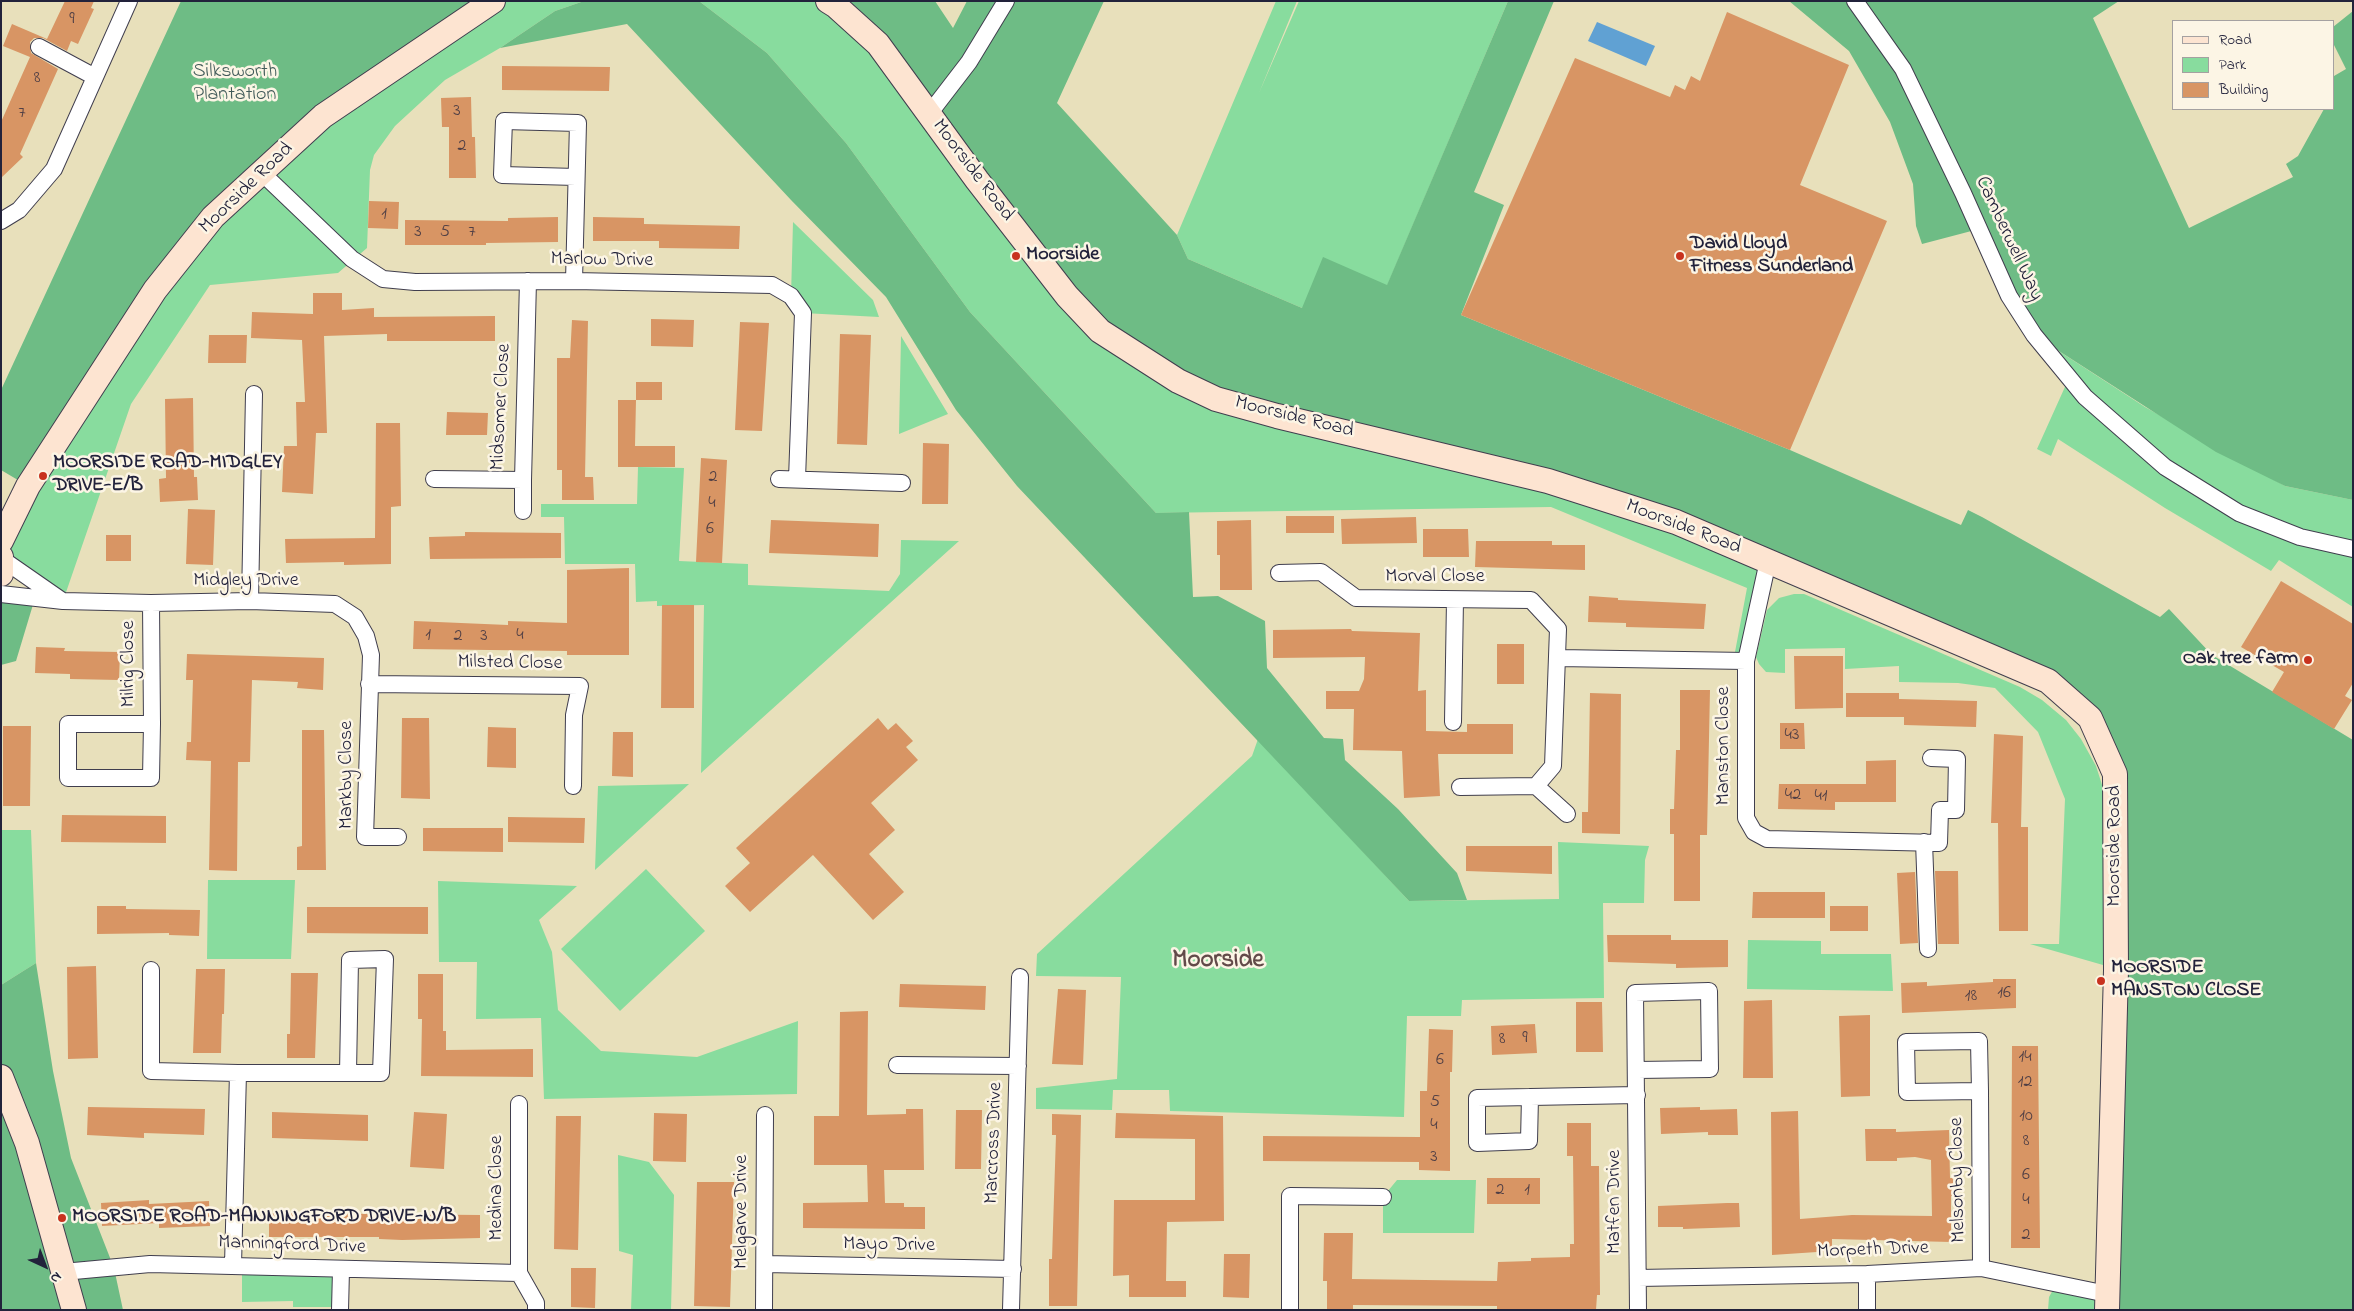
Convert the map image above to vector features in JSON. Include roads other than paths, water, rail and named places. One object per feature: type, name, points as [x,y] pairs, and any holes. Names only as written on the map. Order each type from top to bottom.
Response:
[{"type":"street","points":[[1,221],[19,210],[54,169],[129,1]]},
{"type":"street","name":"Moorside Road","points":[[28,486],[155,290],[213,217],[323,116],[493,1]]},
{"type":"street","name":"Moorside Road","points":[[828,1],[878,44],[1066,296],[1100,331],[1178,381],[1216,399],[1277,416],[1548,480],[1676,522],[2048,681],[2090,718],[2115,774],[2115,1010],[2107,1302]]},
{"type":"street","points":[[929,114],[970,62],[1006,1]]},
{"type":"street","name":"Camberwell Way","points":[[1855,1],[1904,69],[2009,296],[2034,335],[2085,397],[2165,467],[2240,513],[2300,537],[2353,549]]},
{"type":"street","points":[[39,47],[95,77]]},
{"type":"street","points":[[574,281],[578,123],[504,121],[502,175],[576,177]]},
{"type":"street","name":"Marlow Drive","points":[[262,173],[352,259],[383,279],[415,282],[574,281],[772,285],[791,296],[802,313],[797,479]]},
{"type":"street","name":"Midsomer Close","points":[[434,478],[523,480],[528,281]]},
{"type":"street","points":[[250,601],[254,394]]},
{"type":"street","points":[[779,479],[902,483]]},
{"type":"street","points":[[523,480],[524,511]]},
{"type":"street","points":[[1,508],[28,486]]},
{"type":"street","points":[[28,486],[2,558],[63,601]]},
{"type":"street","name":"Manston Close","points":[[1768,560],[1746,661],[1746,818],[1754,832],[1767,839],[1924,842]]},
{"type":"street","name":"Morval Close","points":[[1279,573],[1321,572],[1356,598],[1531,600],[1558,629],[1553,766],[1536,786]]},
{"type":"street","name":"Midgley Drive","points":[[1,594],[63,601],[151,603],[250,601],[335,604],[355,617],[366,636],[371,655],[369,684]]},
{"type":"street","points":[[1453,722],[1456,600]]},
{"type":"street","name":"Milrig Close","points":[[151,603],[152,724],[152,778],[68,778],[68,724],[152,724]]},
{"type":"street","points":[[1558,658],[1746,661]]},
{"type":"street","name":"Milsted Close","points":[[369,684],[580,686],[574,715],[573,786]]},
{"type":"street","name":"Markby Close","points":[[369,684],[365,837],[398,837]]},
{"type":"street","points":[[1928,950],[1924,842],[1939,843],[1934,810],[1956,810],[1957,758],[1931,758]]},
{"type":"street","points":[[1460,787],[1536,786],[1567,814]]},
{"type":"street","points":[[151,970],[151,1071],[238,1073],[348,1073],[381,1073],[385,959],[350,960],[348,1073]]},
{"type":"street","name":"Marcross Drive","points":[[1011,1310],[1020,977]]},
{"type":"street","name":"Matfen Drive","points":[[1637,1070],[1710,1069],[1709,991],[1635,993],[1638,1310]]},
{"type":"street","name":"Melsonby Close","points":[[1980,1091],[1907,1092],[1906,1042],[1979,1041],[1980,1091],[1981,1268]]},
{"type":"street","points":[[897,1065],[1018,1066]]},
{"type":"street","points":[[233,1265],[238,1073]]},
{"type":"street","points":[[1,1077],[27,1143],[74,1310]]},
{"type":"street","points":[[1530,1097],[1637,1095]]},
{"type":"street","name":"Medina Close","points":[[519,1104],[519,1273]]},
{"type":"street","name":"Melgarve Drive","points":[[764,1310],[765,1115]]},
{"type":"street","points":[[1290,1310],[1290,1196],[1383,1196]]},
{"type":"street","name":"Manningford Drive","points":[[63,1272],[150,1264],[519,1273]]},
{"type":"street","name":"Mayo Drive","points":[[765,1264],[1013,1270]]},
{"type":"street","name":"Morpeth Drive","points":[[1638,1278],[1867,1274],[1981,1268],[2107,1302]]},
{"type":"street","points":[[340,1310],[341,1270]]},
{"type":"street","points":[[519,1273],[536,1303],[536,1310]]},
{"type":"street","points":[[1867,1274],[1867,1310]]},
{"type":"water","points":[[1597,22],[1655,46],[1646,66],[1588,41]]},
{"type":"place","name":"Moorside","points":[[1016,256]]},
{"type":"place","name":"David Lloyd Fitness Sunderland","points":[[1680,256]]},
{"type":"place","name":"MOORSIDE ROAD-MIDGLEY DRIVE-E/B","points":[[43,476]]},
{"type":"place","name":"Oak tree farm","points":[[2308,660]]},
{"type":"place","name":"MOORSIDE MANSTON CLOSE","points":[[2101,981]]},
{"type":"place","name":"MOORSIDE ROAD-MANNINGFORD DRIVE-N/B","points":[[62,1218]]},
{"type":"district","name":"Moorside","points":[[1218,962]]},
{"type":"park label","name":"Silksworth Plantation","points":[[235,84]]}]
